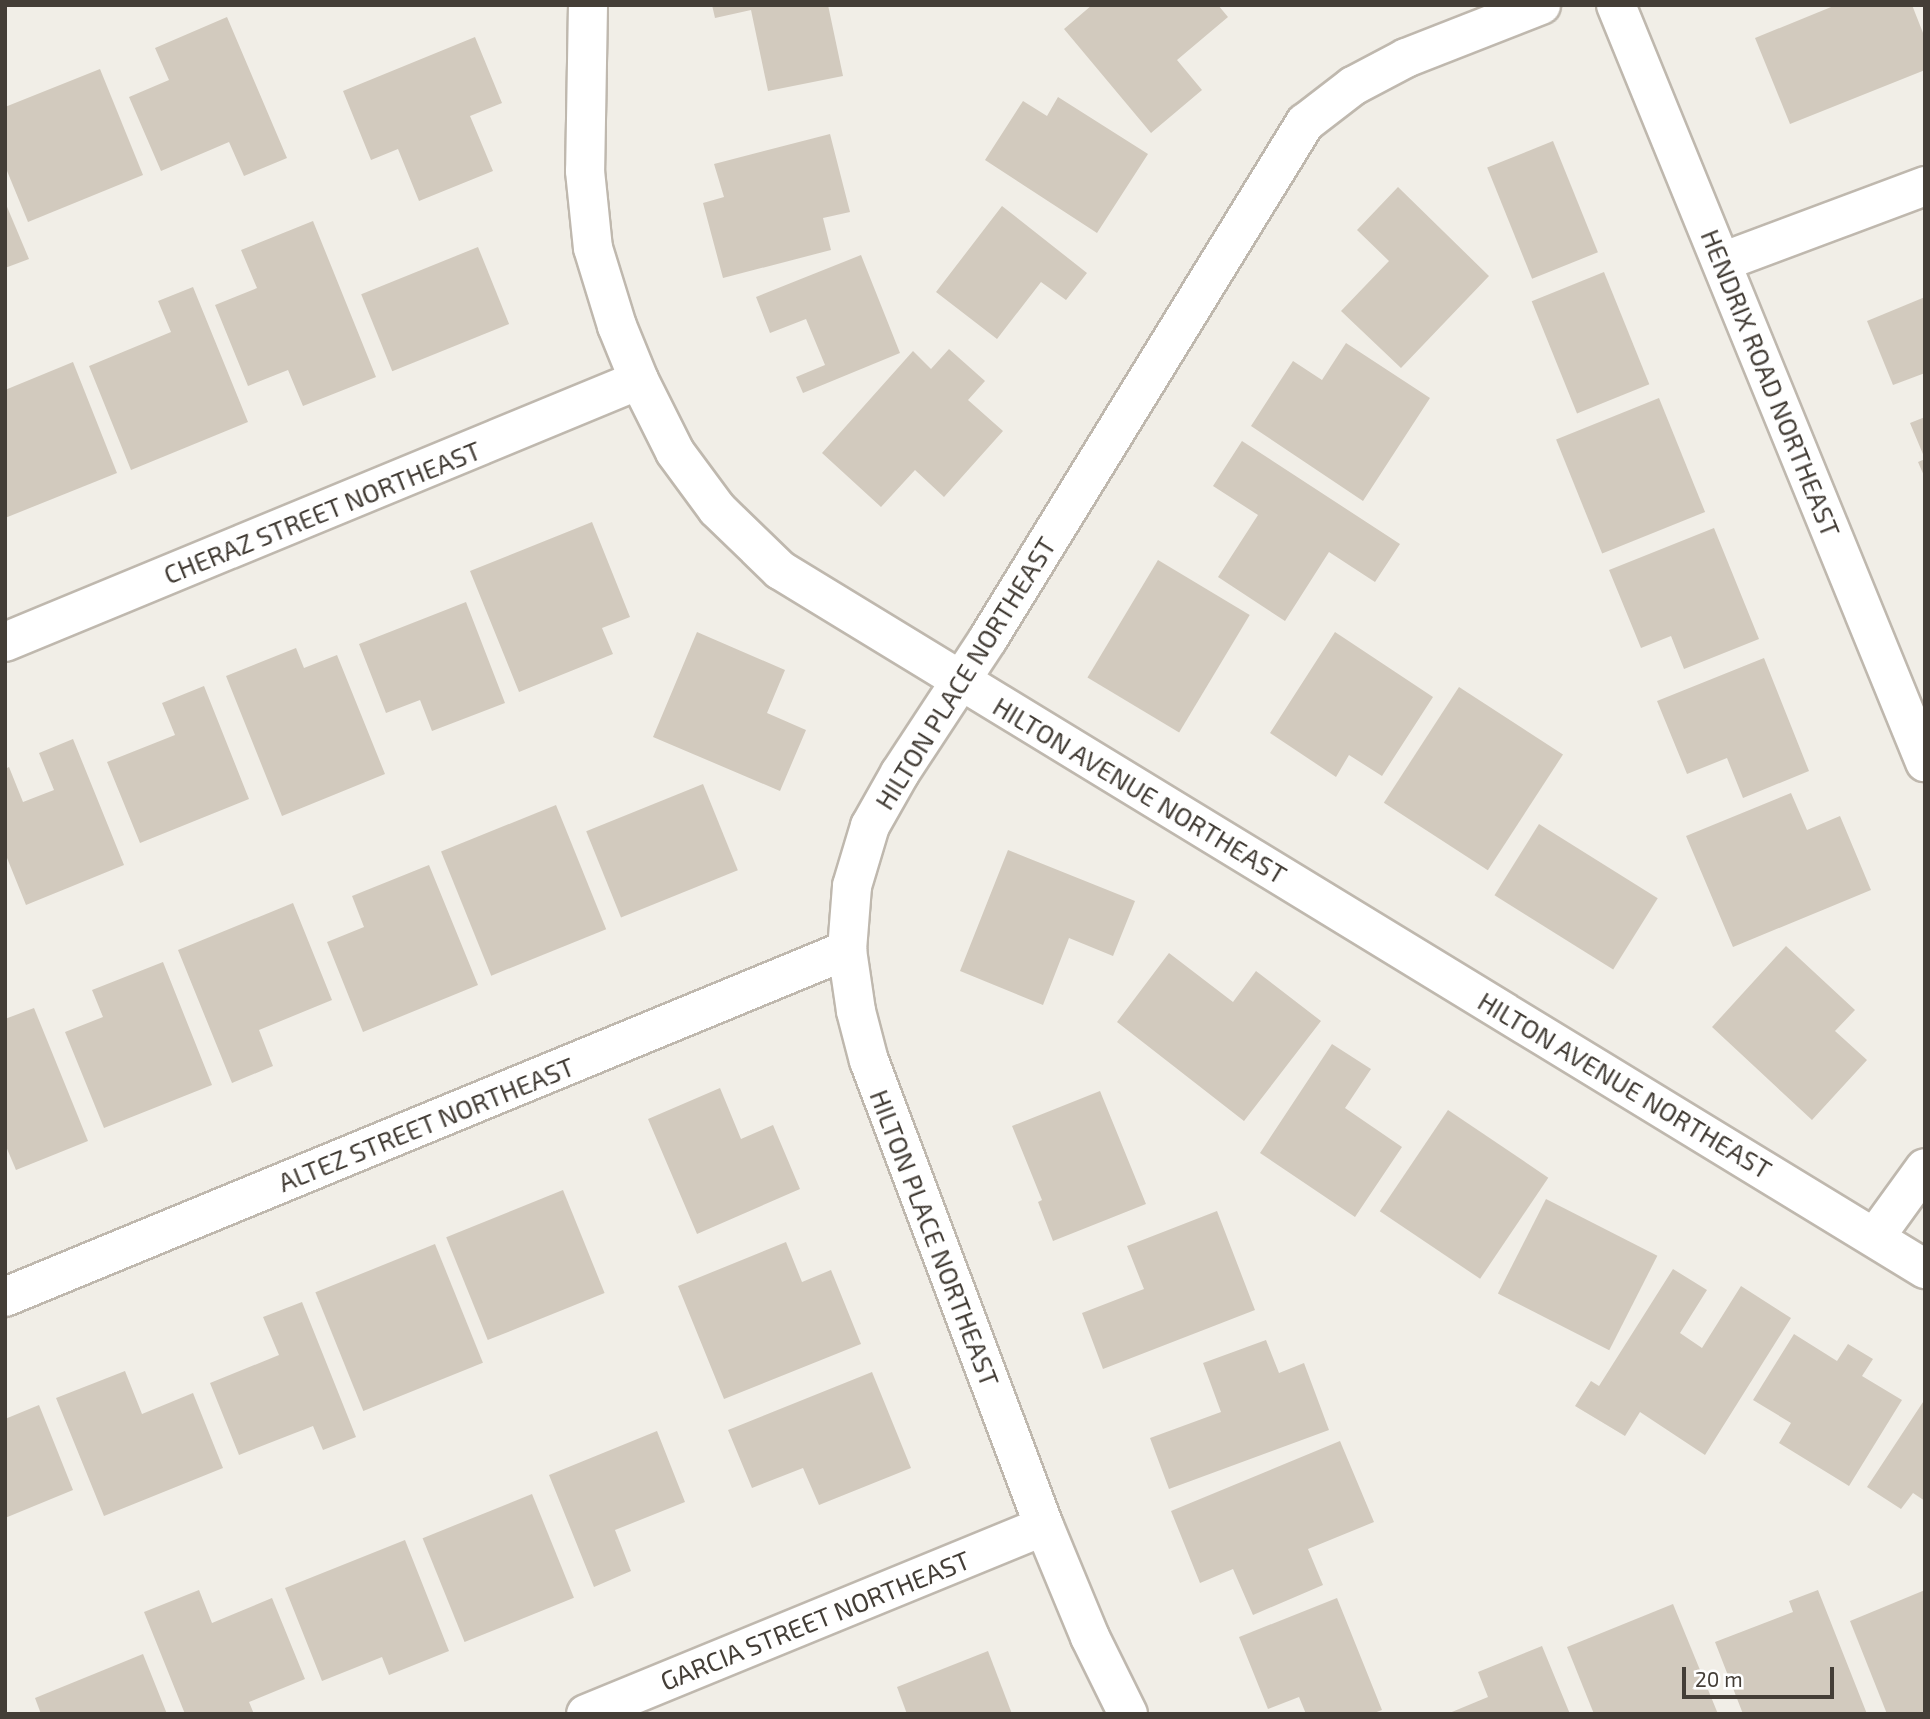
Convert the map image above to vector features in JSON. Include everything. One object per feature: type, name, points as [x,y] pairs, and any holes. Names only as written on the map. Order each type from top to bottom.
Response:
[{"type":"street","name":"HILTON AVENUE NORTHEAST","points":[[588,5],[585,171],[593,248],[617,326],[639,380],[676,452],[717,509],[780,570],[1925,1269]]},
{"type":"street","name":"HILTON PLACE NORTHEAST","points":[[1128,1714],[1090,1637],[1044,1526],[869,1061],[856,1011],[847,950],[852,886],[870,826],[900,773],[962,681],[1306,123],[1353,86],[1406,58],[1541,5]]},
{"type":"street","name":"HENDRIX ROAD NORTHEAST","points":[[1616,5],[1925,762]]},
{"type":"street","points":[[1722,262],[1925,186]]},
{"type":"street","name":"CHERAZ STREET NORTHEAST","points":[[5,642],[639,380]]},
{"type":"street","name":"ALTEZ STREET NORTHEAST","points":[[5,1297],[847,950]]},
{"type":"street","points":[[1875,1237],[1925,1168]]},
{"type":"street","name":"GARCIA STREET NORTHEAST","points":[[586,1714],[1044,1526]]},
{"type":"building","points":[[712,5],[828,5],[843,76],[768,91],[751,10],[715,18]]},
{"type":"building","points":[[1092,5],[1218,5],[1228,17],[1177,60],[1202,90],[1151,133],[1064,29]]},
{"type":"building","points":[[1836,5],[1912,5],[1925,38],[1925,70],[1790,124],[1755,38]]},
{"type":"building","points":[[227,17],[287,158],[244,176],[229,142],[161,171],[129,97],[169,80],[155,48]]},
{"type":"building","points":[[475,37],[502,103],[470,116],[493,171],[419,201],[398,149],[371,160],[343,91]]},
{"type":"building","points":[[100,69],[143,175],[28,222],[5,166],[5,107]]},
{"type":"building","points":[[1058,97],[1148,154],[1097,233],[985,160],[1023,101],[1047,116]]},
{"type":"building","points":[[830,134],[850,212],[823,218],[831,250],[723,278],[703,203],[724,197],[714,164]]},
{"type":"building","points":[[1553,141],[1598,252],[1532,279],[1487,168]]},
{"type":"building","points":[[1398,187],[1489,276],[1401,368],[1341,311],[1389,261],[1357,230]]},
{"type":"building","points":[[5,202],[29,259],[5,268]]},
{"type":"building","points":[[1002,206],[1087,273],[1066,300],[1041,282],[997,339],[936,292]]},
{"type":"building","points":[[313,221],[376,377],[303,406],[288,370],[248,386],[215,305],[257,288],[241,250]]},
{"type":"building","points":[[478,247],[509,324],[392,371],[361,294]]},
{"type":"building","points":[[861,255],[900,353],[803,393],[796,377],[825,365],[806,319],[770,333],[756,297]]},
{"type":"building","points":[[1604,272],[1649,384],[1577,413],[1532,301]]},
{"type":"building","points":[[193,287],[248,422],[131,470],[89,366],[171,332],[158,301]]},
{"type":"building","points":[[1925,297],[1925,373],[1893,385],[1867,321]]},
{"type":"building","points":[[1346,343],[1430,398],[1363,501],[1251,426],[1293,361],[1322,380]]},
{"type":"building","points":[[949,349],[985,381],[968,400],[1003,431],[944,497],[915,470],[881,507],[822,453],[913,351],[931,369]]},
{"type":"building","points":[[73,362],[117,473],[5,518],[5,390]]},
{"type":"building","points":[[1659,398],[1705,512],[1602,554],[1556,440]]},
{"type":"building","points":[[1925,417],[1925,459],[1910,423]]},
{"type":"building","points":[[1242,441],[1400,544],[1375,582],[1329,552],[1285,621],[1218,577],[1258,515],[1213,486]]},
{"type":"building","points":[[1925,459],[1925,478],[1918,462]]},
{"type":"building","points":[[592,522],[630,617],[602,628],[613,654],[519,692],[470,571]]},
{"type":"building","points":[[1714,528],[1759,639],[1684,669],[1671,636],[1641,648],[1609,570]]},
{"type":"building","points":[[1158,560],[1250,615],[1179,733],[1087,677]]},
{"type":"building","points":[[466,602],[505,703],[432,731],[420,700],[386,713],[359,644]]},
{"type":"building","points":[[697,632],[785,670],[767,713],[806,730],[780,791],[653,737]]},
{"type":"building","points":[[1335,632],[1433,697],[1382,776],[1349,755],[1336,777],[1270,733]]},
{"type":"building","points":[[296,648],[304,668],[337,655],[385,774],[282,816],[226,676]]},
{"type":"building","points":[[1764,658],[1809,771],[1743,798],[1727,758],[1687,774],[1657,701]]},
{"type":"building","points":[[204,686],[249,799],[140,843],[107,762],[175,735],[162,703]]},
{"type":"building","points":[[1459,687],[1563,755],[1488,870],[1384,803]]},
{"type":"building","points":[[73,739],[124,865],[26,905],[5,853],[5,769],[9,767],[23,802],[54,790],[39,753]]},
{"type":"building","points":[[703,784],[738,870],[621,917],[586,831]]},
{"type":"building","points":[[1791,793],[1807,830],[1840,816],[1871,890],[1733,947],[1686,836]]},
{"type":"building","points":[[556,805],[606,929],[491,976],[441,851]]},
{"type":"building","points":[[1539,824],[1658,898],[1613,969],[1494,895]]},
{"type":"building","points":[[1008,850],[1135,901],[1113,956],[1069,938],[1043,1005],[960,971]]},
{"type":"building","points":[[429,865],[478,985],[363,1032],[327,942],[364,927],[352,896]]},
{"type":"building","points":[[293,903],[332,1000],[259,1030],[273,1066],[232,1083],[178,950]]},
{"type":"building","points":[[1786,946],[1855,1010],[1835,1031],[1867,1060],[1812,1120],[1712,1027]]},
{"type":"building","points":[[1169,953],[1233,1002],[1256,971],[1321,1021],[1244,1121],[1117,1022]]},
{"type":"building","points":[[163,962],[212,1085],[104,1128],[65,1032],[103,1017],[92,990]]},
{"type":"building","points":[[34,1008],[88,1141],[16,1170],[5,1144],[5,1019]]},
{"type":"building","points":[[1332,1044],[1371,1069],[1345,1108],[1402,1147],[1355,1217],[1260,1153]]},
{"type":"building","points":[[720,1088],[741,1139],[773,1125],[800,1189],[697,1234],[648,1119]]},
{"type":"building","points":[[1100,1091],[1146,1204],[1053,1241],[1038,1202],[1042,1200],[1012,1126]]},
{"type":"building","points":[[1448,1110],[1548,1178],[1480,1279],[1380,1211]]},
{"type":"building","points":[[563,1190],[605,1293],[488,1340],[446,1237]]},
{"type":"building","points":[[1546,1199],[1657,1256],[1609,1350],[1498,1293]]},
{"type":"building","points":[[1217,1211],[1255,1310],[1103,1369],[1082,1313],[1144,1289],[1127,1246]]},
{"type":"building","points":[[786,1242],[802,1282],[831,1270],[861,1344],[724,1399],[678,1286]]},
{"type":"building","points":[[435,1244],[483,1363],[363,1411],[315,1292]]},
{"type":"building","points":[[1673,1269],[1707,1290],[1680,1333],[1702,1348],[1741,1286],[1791,1318],[1705,1455],[1640,1412],[1625,1436],[1575,1406],[1591,1381],[1599,1386]]},
{"type":"building","points":[[302,1302],[356,1437],[323,1450],[313,1426],[239,1455],[210,1383],[279,1355],[263,1317]]},
{"type":"building","points":[[1794,1334],[1837,1361],[1848,1344],[1873,1359],[1862,1376],[1902,1400],[1849,1486],[1779,1443],[1791,1423],[1753,1400]]},
{"type":"building","points":[[1266,1340],[1279,1373],[1304,1363],[1329,1430],[1169,1489],[1150,1438],[1221,1412],[1203,1363]]},
{"type":"building","points":[[125,1371],[142,1414],[193,1393],[223,1468],[104,1516],[56,1398]]},
{"type":"building","points":[[872,1372],[911,1468],[819,1505],[803,1468],[752,1488],[728,1430]]},
{"type":"building","points":[[1925,1399],[1925,1501],[1913,1493],[1901,1509],[1867,1487]]},
{"type":"building","points":[[39,1405],[73,1490],[5,1518],[5,1419]]},
{"type":"building","points":[[657,1431],[685,1502],[615,1530],[631,1571],[594,1587],[549,1475]]},
{"type":"building","points":[[1340,1441],[1374,1522],[1308,1549],[1323,1585],[1253,1615],[1233,1569],[1200,1583],[1171,1511]]},
{"type":"building","points":[[532,1494],[574,1598],[465,1642],[423,1538]]},
{"type":"building","points":[[405,1540],[449,1651],[389,1675],[382,1657],[322,1681],[285,1588]]},
{"type":"building","points":[[199,1590],[212,1623],[272,1598],[305,1679],[249,1702],[254,1714],[185,1714],[144,1612]]},
{"type":"building","points":[[1818,1590],[1867,1714],[1743,1714],[1715,1642],[1793,1612],[1789,1601]]},
{"type":"building","points":[[1925,1590],[1925,1714],[1887,1714],[1850,1621]]},
{"type":"building","points":[[1337,1598],[1382,1710],[1371,1714],[1306,1714],[1299,1697],[1268,1709],[1239,1637]]},
{"type":"building","points":[[1673,1604],[1718,1714],[1594,1714],[1567,1647]]},
{"type":"building","points":[[1542,1646],[1570,1714],[1447,1714],[1488,1697],[1478,1672]]},
{"type":"building","points":[[988,1651],[1012,1714],[907,1714],[897,1687]]},
{"type":"building","points":[[143,1654],[167,1714],[41,1714],[35,1698]]}]
